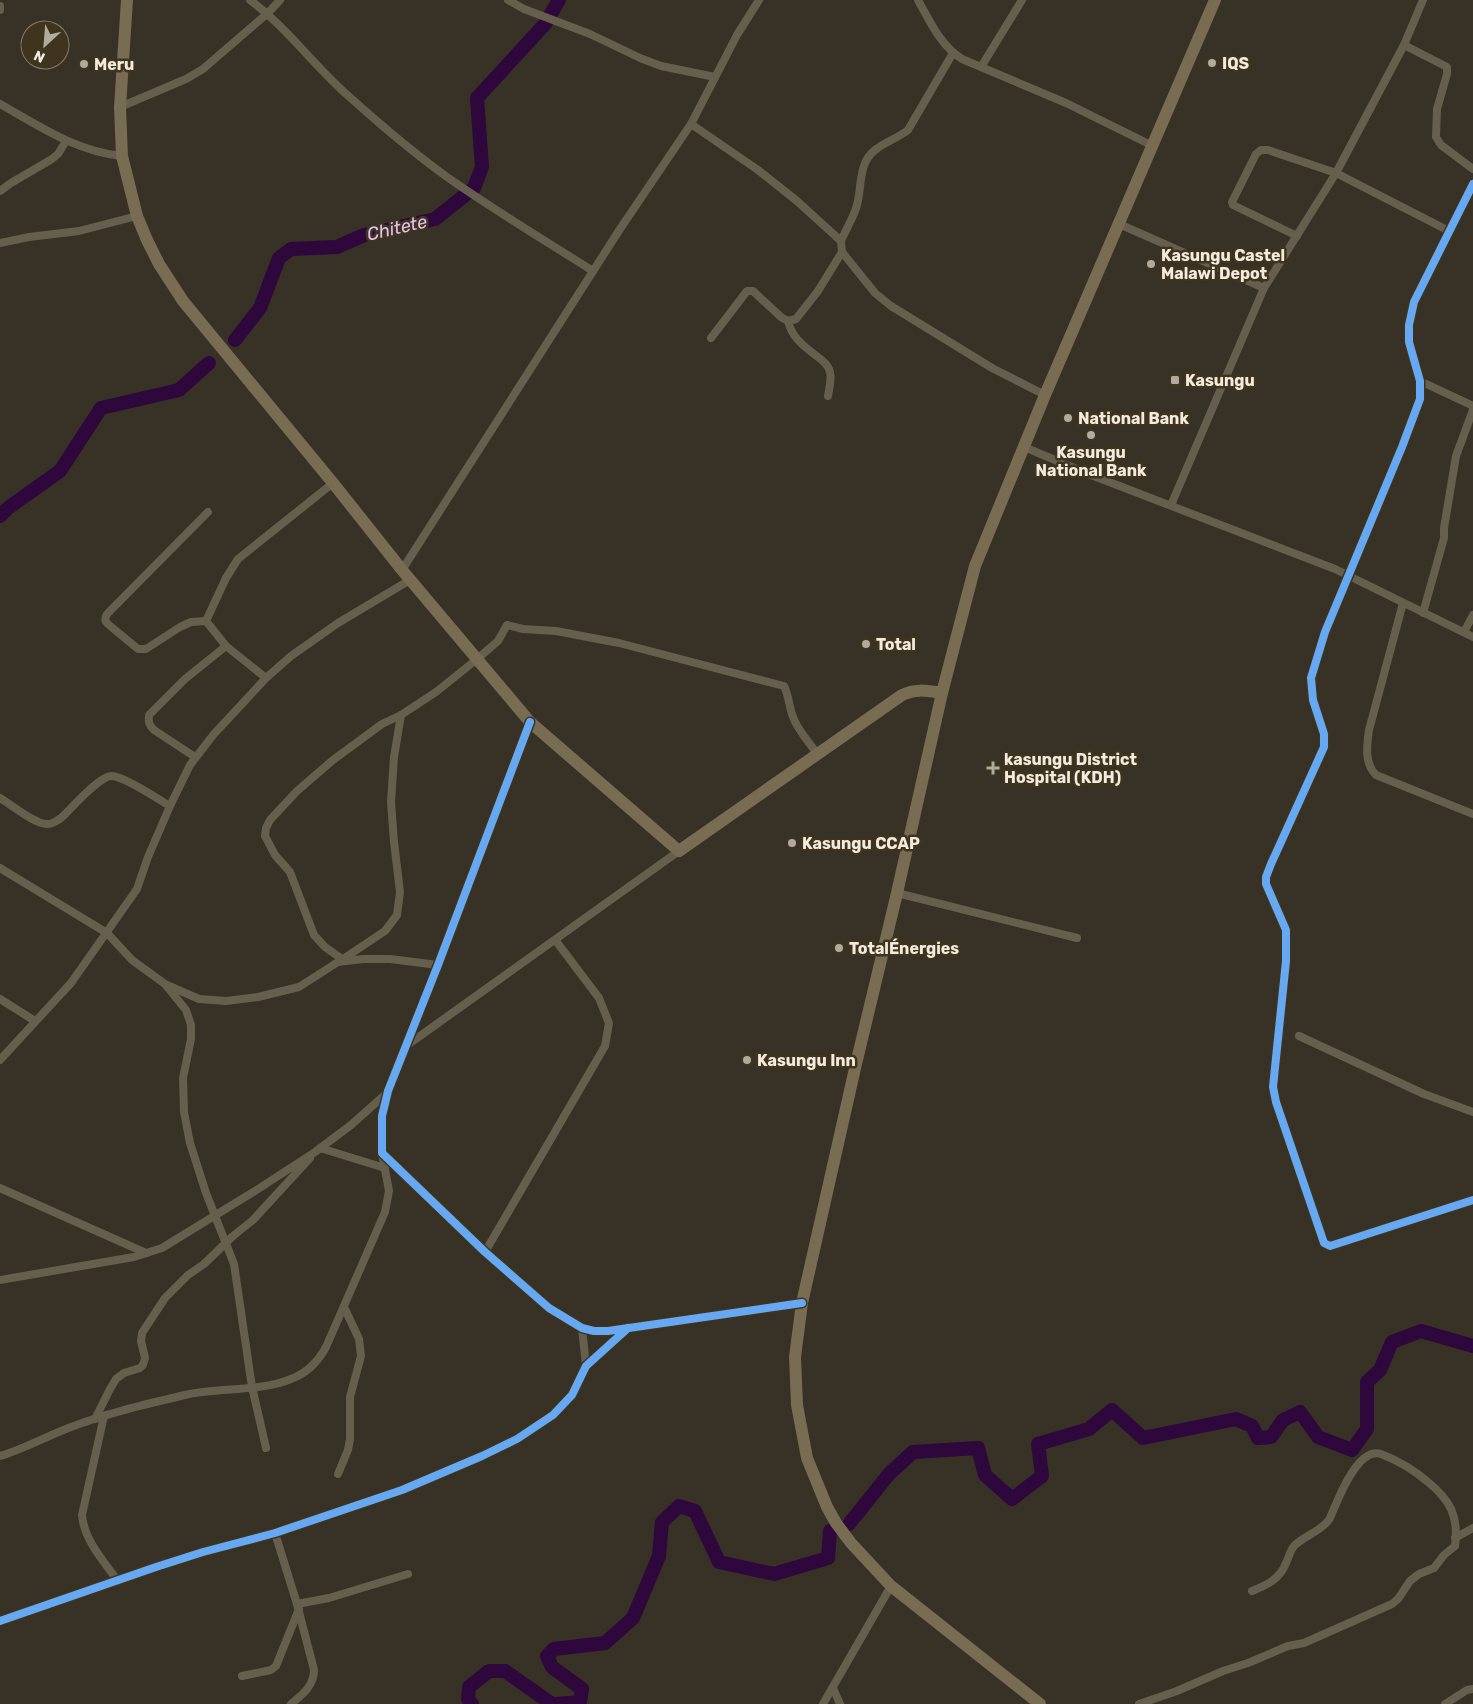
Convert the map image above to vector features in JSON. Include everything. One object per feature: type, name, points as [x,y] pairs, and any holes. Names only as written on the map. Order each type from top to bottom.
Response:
[{"type":"main road","points":[[127,0],[120,107],[122,156],[138,216],[159,264],[183,301],[476,660],[530,722],[679,851],[818,755],[859,724],[910,691],[919,690],[942,693]]},
{"type":"main road","points":[[1032,1702],[892,1586],[851,1543],[836,1523],[827,1507],[807,1458],[797,1405],[795,1357],[802,1303],[856,1064],[942,693],[975,566],[1045,395],[1215,0]]},
{"type":"street","points":[[250,0],[268,14],[350,98],[397,138],[446,176],[593,271]]},
{"type":"street","points":[[120,107],[186,79],[203,69],[268,14],[280,0]]},
{"type":"street","points":[[508,0],[524,9],[590,34],[661,66],[715,77]]},
{"type":"street","points":[[0,1060],[71,983],[137,889],[148,857],[170,806],[195,757],[236,709],[266,678],[317,636],[406,575],[593,271],[690,124],[736,36],[759,0]]},
{"type":"street","points":[[918,0],[943,42],[952,53],[1066,103],[1153,146]]},
{"type":"street","points":[[981,67],[1022,0]]},
{"type":"street","points":[[1171,505],[1264,288],[1336,173],[1404,45],[1423,0]]},
{"type":"street","points":[[1404,45],[1447,66],[1447,74],[1437,109],[1436,137],[1441,145],[1473,168]]},
{"type":"street","points":[[952,53],[908,130],[901,136],[874,150],[867,159],[861,173],[857,206],[841,241],[842,252],[874,293],[891,306],[992,368],[1045,395]]},
{"type":"street","points":[[0,104],[66,141],[92,151],[122,156]]},
{"type":"street","points":[[690,124],[758,170],[797,201],[841,241]]},
{"type":"street","points":[[0,191],[52,159],[66,141]]},
{"type":"street","points":[[1297,236],[1234,205],[1232,202],[1256,154],[1261,150],[1268,150],[1336,173],[1449,231]]},
{"type":"street","points":[[1473,184],[1414,302],[1409,324],[1410,342],[1420,381],[1420,399],[1325,632],[1311,678],[1313,700],[1324,734],[1324,747],[1266,877],[1266,884],[1286,930],[1286,961],[1273,1087],[1276,1102],[1323,1241],[1330,1246],[1473,1200]]},
{"type":"street","points":[[0,243],[29,236],[79,231],[138,216]]},
{"type":"street","points":[[1119,224],[1264,288]]},
{"type":"street","points":[[788,321],[796,319],[818,291],[842,252]]},
{"type":"street","points":[[711,338],[747,291],[753,291],[788,321],[790,332],[796,340],[825,363],[830,371],[828,396]]},
{"type":"street","points":[[1420,381],[1473,406]]},
{"type":"street","points":[[1423,613],[1444,538],[1456,456],[1473,410]]},
{"type":"street","points":[[1024,447],[1091,475],[1335,569],[1473,637]]},
{"type":"street","points":[[206,621],[226,578],[238,559],[333,483]]},
{"type":"street","points":[[206,621],[191,622],[142,650],[109,625],[105,618],[208,512]]},
{"type":"street","points":[[1403,603],[1370,730],[1367,744],[1368,763],[1376,775],[1473,814]]},
{"type":"street","points":[[1464,632],[1473,615]]},
{"type":"street","points":[[206,621],[226,646],[266,678]]},
{"type":"street","points":[[438,965],[390,959],[340,961],[314,935],[290,872],[275,855],[265,836],[266,828],[270,820],[297,791],[333,760],[382,724],[401,715],[436,692],[498,641],[507,625],[556,631],[619,643],[784,686],[787,692],[788,706],[794,721],[818,755]]},
{"type":"street","points":[[195,757],[154,730],[148,721],[150,715],[185,679],[226,646]]},
{"type":"street","points":[[0,868],[106,933],[132,960],[165,984],[199,999],[234,1000],[258,997],[299,987],[385,931],[397,915],[400,892],[391,802],[394,757],[401,715]]},
{"type":"street","points":[[0,1456],[71,1427],[104,1416],[200,1392],[252,1387],[288,1380],[308,1370],[323,1353],[385,1212],[389,1191],[382,1153],[382,1116],[388,1091],[530,722]]},
{"type":"street","points":[[0,798],[38,821],[47,824],[54,823],[101,781],[110,776],[124,779],[170,806]]},
{"type":"street","points":[[406,1047],[679,851]]},
{"type":"street","points":[[897,893],[1077,938]]},
{"type":"street","points":[[485,1252],[605,1046],[610,1023],[599,998],[556,941]]},
{"type":"street","points":[[165,984],[186,1010],[192,1025],[183,1078],[184,1112],[190,1143],[206,1193],[227,1242],[237,1279],[252,1387],[266,1448]]},
{"type":"street","points":[[0,999],[35,1021]]},
{"type":"street","points":[[1299,1036],[1424,1094],[1473,1112]]},
{"type":"street","points":[[0,1280],[120,1259],[162,1248],[317,1150],[351,1125],[388,1091]]},
{"type":"street","points":[[317,1150],[385,1168]]},
{"type":"street","points":[[95,1419],[116,1380],[124,1373],[140,1368],[143,1365],[146,1358],[141,1341],[142,1333],[165,1298],[188,1275],[204,1264],[253,1220],[317,1150]]},
{"type":"street","points":[[382,1153],[485,1252],[549,1308],[582,1328],[594,1331],[608,1331],[802,1303]]},
{"type":"street","points":[[0,1188],[146,1253]]},
{"type":"street","points":[[338,1474],[348,1450],[350,1439],[350,1397],[360,1356],[359,1339],[344,1307]]},
{"type":"street","points":[[582,1328],[586,1366]]},
{"type":"street","points":[[0,1621],[203,1552],[275,1533],[402,1490],[482,1456],[517,1439],[564,1405],[572,1396],[586,1366],[628,1328]]},
{"type":"street","points":[[104,1416],[82,1515],[83,1524],[89,1538],[118,1581]]},
{"type":"street","points":[[1139,1704],[1177,1691],[1288,1646],[1304,1643],[1392,1604],[1414,1577],[1434,1568],[1444,1555],[1455,1546],[1453,1512],[1449,1503],[1440,1492],[1412,1468],[1381,1454],[1371,1453],[1360,1461],[1350,1475],[1329,1521],[1293,1548],[1278,1577],[1269,1584],[1252,1591]]},
{"type":"street","points":[[1455,1538],[1473,1528]]},
{"type":"street","points":[[275,1533],[298,1606],[314,1676],[307,1689],[291,1704]]},
{"type":"street","points":[[298,1606],[408,1574]]},
{"type":"street","points":[[823,1704],[892,1586]]},
{"type":"street","points":[[242,1676],[271,1670],[276,1666],[298,1606]]},
{"type":"street","points":[[833,1688],[840,1704]]},
{"type":"street","points":[[1445,1704],[1473,1688]]},
{"type":"waterway","name":"Chitete","points":[[235,340],[260,308],[279,258],[291,249],[337,247],[364,235],[435,219],[474,188],[482,167],[477,98],[545,24],[559,0]]},
{"type":"waterway","name":"Chitete","points":[[0,516],[8,508],[60,471],[101,408],[179,390],[209,363]]},
{"type":"waterway","points":[[849,1524],[889,1474],[913,1452],[978,1448],[985,1475],[1012,1499],[1042,1476],[1038,1444],[1089,1429],[1112,1410],[1143,1438],[1236,1419],[1252,1426],[1258,1438],[1271,1437],[1283,1420],[1300,1412],[1318,1437],[1352,1450],[1367,1429],[1367,1382],[1380,1370],[1392,1342],[1421,1331],[1473,1346]]},
{"type":"waterway","points":[[557,1704],[580,1702],[582,1689],[552,1667],[547,1656],[554,1649],[605,1643],[633,1618],[659,1556],[662,1522],[679,1506],[695,1511],[719,1562],[774,1574],[828,1558],[830,1531]]},
{"type":"waterway","points":[[472,1704],[468,1699],[469,1687],[489,1671],[505,1671],[552,1704]]},
{"type":"cycle path","points":[[1473,184],[1414,302],[1409,325],[1409,342],[1420,381],[1420,399],[1325,632],[1311,678],[1313,700],[1324,734],[1324,747],[1266,877],[1266,884],[1286,930],[1286,961],[1273,1087],[1276,1102],[1324,1243],[1330,1246],[1473,1200]]},
{"type":"cycle path","points":[[530,722],[388,1091],[382,1116],[382,1153],[485,1252],[549,1308],[582,1328],[594,1331],[608,1331],[802,1303]]},
{"type":"cycle path","points":[[0,1621],[156,1567],[203,1552],[275,1533],[402,1490],[482,1456],[517,1439],[553,1415],[572,1395],[586,1366],[628,1328]]},
{"type":"place","name":"IQS","points":[[1212,63]]},
{"type":"place","name":"Meru","points":[[84,64]]},
{"type":"place","name":"Kasungu Castel Malawi Depot","points":[[1151,264]]},
{"type":"place","name":"Kasungu","points":[[1175,380]]},
{"type":"place","name":"National Bank","points":[[1068,418]]},
{"type":"place","name":"Kasungu National Bank","points":[[1091,435]]},
{"type":"place","name":"Total","points":[[866,644]]},
{"type":"place","name":"kasungu District Hospital (KDH)","points":[[993,768]]},
{"type":"place","name":"Kasungu CCAP","points":[[792,843]]},
{"type":"place","name":"TotalÉnergies","points":[[839,948]]},
{"type":"place","name":"Kasungu Inn","points":[[747,1060]]}]
